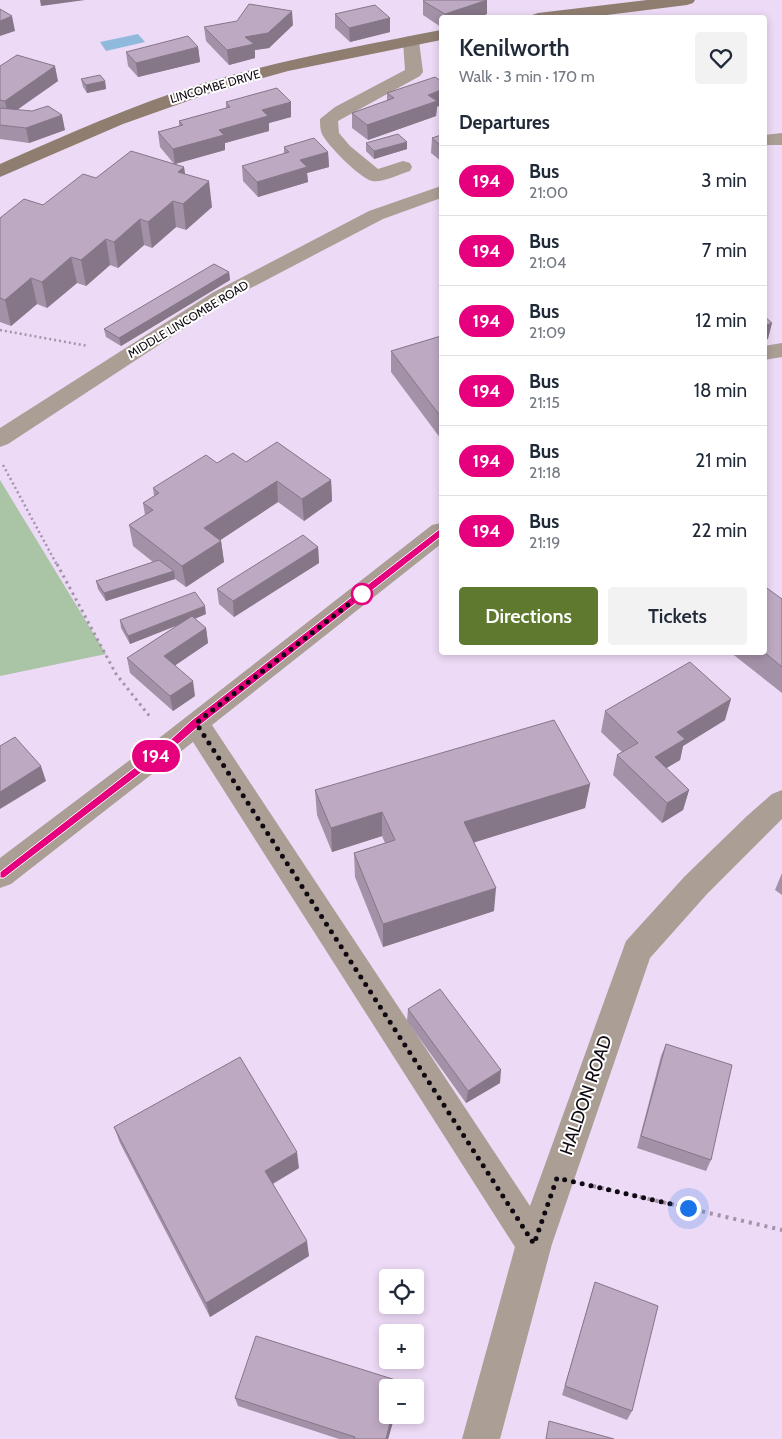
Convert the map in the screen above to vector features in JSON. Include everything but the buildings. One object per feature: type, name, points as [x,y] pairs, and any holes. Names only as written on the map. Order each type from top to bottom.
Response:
[{"type":"street","points":[[563,15],[686,0]]},
{"type":"street","name":"LINCOMBE DRIVE","points":[[0,171],[89,131],[161,102],[237,78],[336,55],[439,35]]},
{"type":"street","points":[[403,167],[375,176],[343,150],[330,133],[330,119],[341,110],[414,72],[412,41]]},
{"type":"street","points":[[767,140],[782,140]]},
{"type":"street","name":"MIDDLE LINCOMBE ROAD","points":[[0,439],[218,297],[367,219],[439,193]]},
{"type":"street","points":[[767,353],[782,350]]},
{"type":"street","points":[[0,875],[439,533]]},
{"type":"street","points":[[184,733],[534,1244]]},
{"type":"street","name":"HALDON ROAD","points":[[481,1439],[534,1244],[637,951],[696,885],[782,802]]},
{"type":"path","points":[[0,330],[76,345],[136,350]]},
{"type":"path","points":[[0,460],[116,674],[184,733]]},
{"type":"path","points":[[557,1178],[782,1230]]},
{"type":"green space","points":[[0,480],[106,654],[0,676]]},
{"type":"water","points":[[138,34],[145,42],[106,51],[100,42]]},
{"type":"bus line","name":"194","points":[[0,875],[172,743],[439,533]]},
{"type":"route","points":[[362,594],[196,723],[534,1244],[557,1178],[688,1208]]}]
